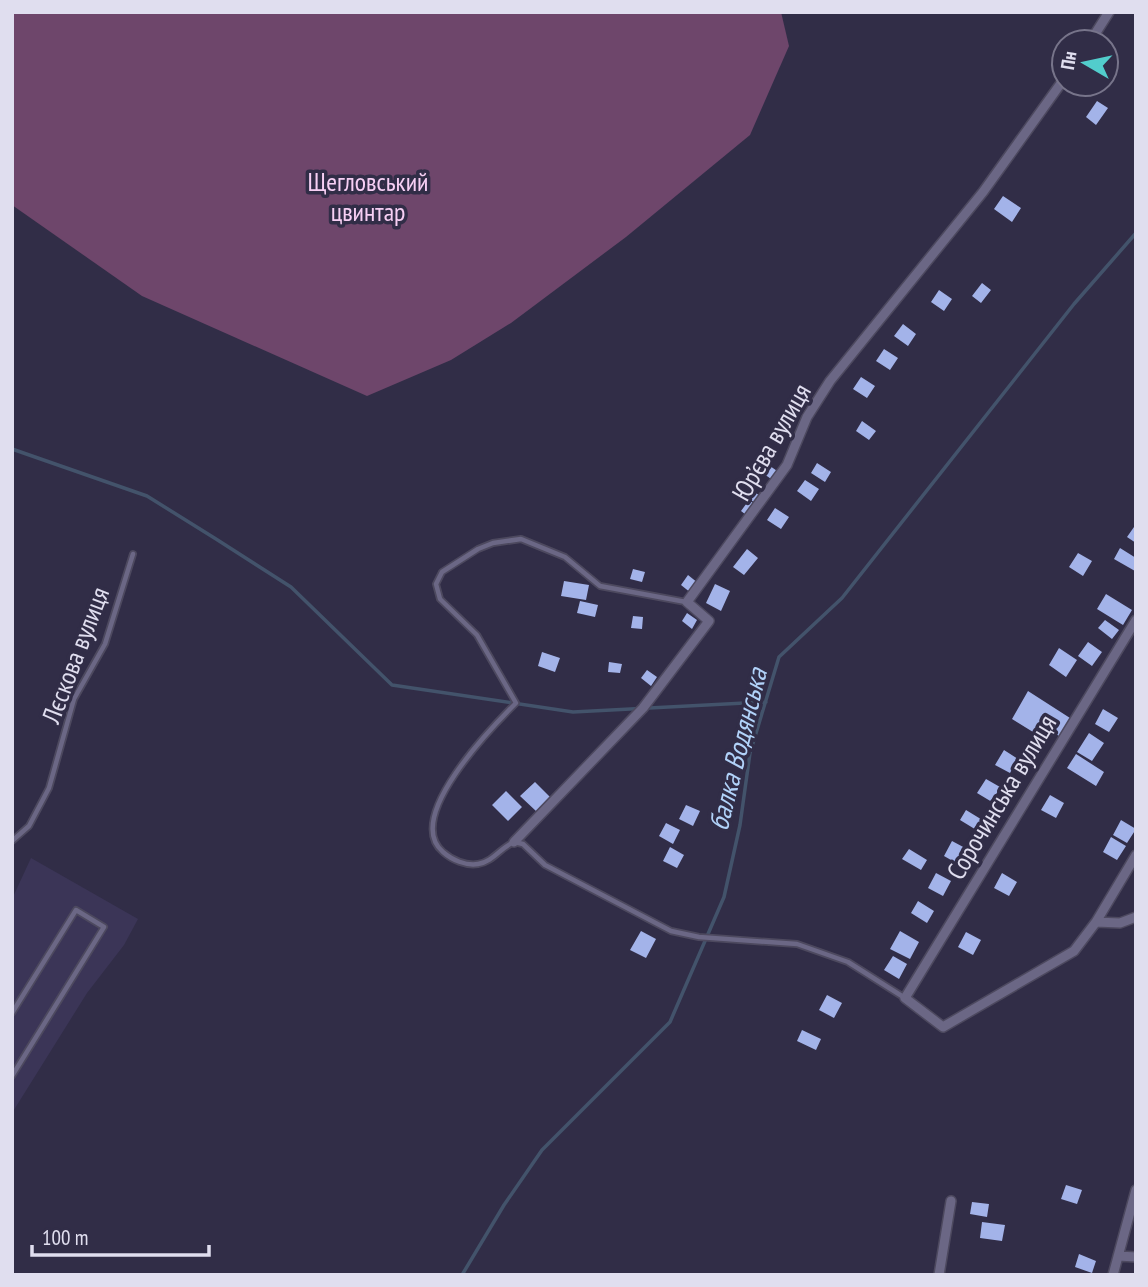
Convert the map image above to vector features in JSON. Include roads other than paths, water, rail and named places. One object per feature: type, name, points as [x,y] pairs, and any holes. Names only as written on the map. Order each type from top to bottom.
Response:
[{"type":"street","points":[[1099,28],[1109,12]]},
{"type":"street","name":"Юр’єва вулиця","points":[[687,602],[788,465],[807,417],[830,382],[983,192],[1050,98]]},
{"type":"street","points":[[514,842],[643,708],[709,621],[687,602]]},
{"type":"street","name":"Сорочинська вулиця","points":[[905,998],[1136,620]]},
{"type":"street","points":[[905,998],[943,1027],[1074,951],[1096,922],[1136,855]]},
{"type":"street","points":[[1096,922],[1120,923],[1136,917]]},
{"type":"street","points":[[1113,1275],[1136,1190]]},
{"type":"street","points":[[939,1275],[951,1201]]},
{"type":"street","points":[[1118,1256],[1136,1257]]},
{"type":"lane","points":[[687,602],[600,586],[565,557],[521,539],[493,542],[478,549],[438,577],[437,592],[440,599],[477,635],[516,703],[486,733],[452,779],[437,811],[433,839],[440,850],[453,860],[478,864],[492,859],[503,846],[514,842],[523,845],[545,865],[671,931],[699,937],[797,944],[848,962],[905,998]]},
{"type":"lane","name":"Лєскова вулиця","points":[[12,841],[29,826],[49,788],[74,699],[105,644],[133,554]]},
{"type":"lane","points":[[12,1013],[76,910],[104,927],[12,1076]]},
{"type":"waterway","name":"балка Водянська","points":[[462,1275],[504,1205],[542,1150],[670,1022],[724,897],[740,825],[750,753],[779,657],[842,598],[1074,304],[1136,233]]},
{"type":"waterway","points":[[12,449],[147,496],[291,587],[392,685],[573,712],[766,702]]},
{"type":"park label","name":"Щегловський цвинтар","points":[[368,196]]}]
